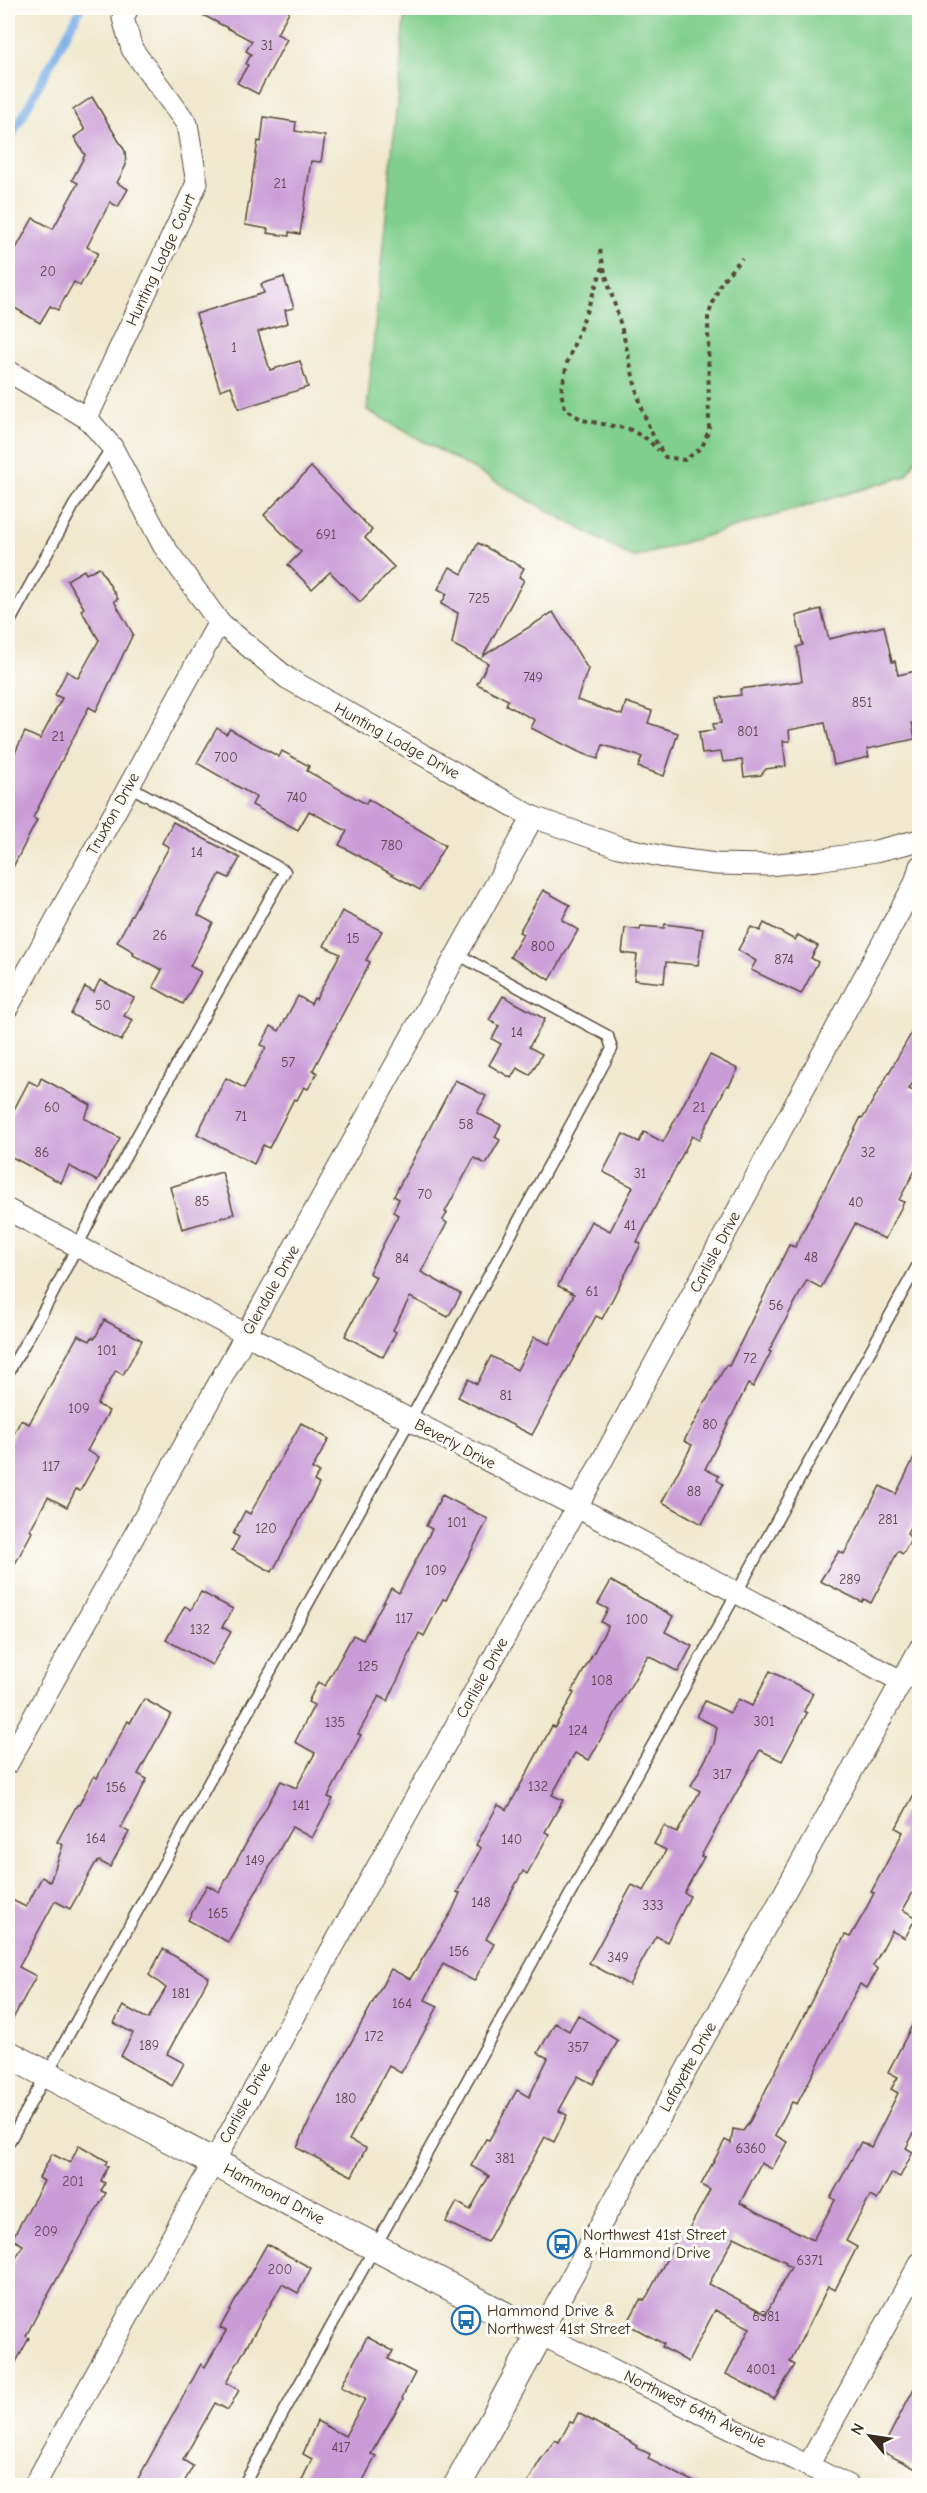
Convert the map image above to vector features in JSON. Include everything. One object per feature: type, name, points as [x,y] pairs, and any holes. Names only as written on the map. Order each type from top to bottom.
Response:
[{"type":"street","name":"Hunting Lodge Court","points":[[87,418],[197,183],[187,124],[132,49],[123,18],[128,8]]},
{"type":"street","name":"Hunting Lodge Drive","points":[[8,371],[87,418],[112,447],[163,545],[219,622],[287,678],[533,817],[619,848],[716,864],[768,866],[876,851],[920,840]]},
{"type":"street","name":"Truxton Drive","points":[[8,1007],[219,622]]},
{"type":"street","name":"Glendale Drive","points":[[8,1763],[533,817]]},
{"type":"street","name":"Carlisle Drive","points":[[34,2486],[577,1507],[915,883],[920,866]]},
{"type":"street","name":"Beverly Drive","points":[[8,1210],[577,1507],[901,1681]]},
{"type":"street","name":"Lafayette Drive","points":[[457,2486],[920,1648]]},
{"type":"street","name":"Hammond Drive","points":[[8,2054],[540,2334]]},
{"type":"street","points":[[809,2464],[920,2263]]},
{"type":"street","name":"Northwest 64th Avenue","points":[[540,2334],[809,2464],[849,2486]]},
{"type":"lane","points":[[8,626],[74,505],[112,447]]},
{"type":"lane","points":[[8,1372],[285,870],[129,786]]},
{"type":"lane","points":[[8,2144],[410,1420],[612,1049],[608,1036],[457,954]]},
{"type":"lane","points":[[243,2486],[920,1261]]},
{"type":"path","points":[[600,250],[637,398],[653,438],[665,457]]},
{"type":"path","points":[[603,267],[567,363],[561,393],[565,408],[582,420],[629,429],[647,439],[665,457],[685,460],[702,447],[709,430],[708,316],[721,282],[742,258]]},
{"type":"green space","points":[[406,8],[919,8],[920,453],[906,476],[633,558],[367,410]]},
{"type":"building","points":[[190,8],[291,8],[277,34],[287,39],[258,94],[237,83],[248,65],[246,64],[251,54],[246,51],[252,41]]},
{"type":"building","points":[[92,97],[125,151],[126,165],[117,183],[128,189],[118,207],[110,202],[87,247],[98,253],[80,286],[74,282],[58,310],[50,306],[40,323],[8,304],[8,263],[33,218],[53,229],[78,183],[72,180],[85,155],[74,137],[85,130],[73,110]]},
{"type":"building","points":[[264,117],[296,122],[295,131],[325,136],[321,162],[311,161],[300,234],[289,232],[289,236],[267,233],[268,229],[245,225]]},
{"type":"building","points":[[284,277],[294,308],[285,310],[288,323],[258,332],[270,370],[300,361],[308,387],[239,409],[231,386],[220,390],[196,314],[264,293],[261,284]]},
{"type":"building","points":[[311,467],[372,530],[365,538],[394,567],[360,602],[330,572],[312,589],[288,565],[301,552],[264,515]]},
{"type":"building","points":[[478,543],[524,568],[519,577],[524,580],[483,656],[553,612],[588,669],[577,700],[622,715],[626,702],[652,711],[648,723],[678,733],[664,776],[638,767],[642,757],[603,745],[598,759],[579,752],[531,728],[535,720],[506,705],[508,700],[477,684],[488,663],[452,644],[458,613],[441,604],[447,594],[438,589],[450,567],[462,574]]},
{"type":"building","points":[[99,567],[118,599],[114,601],[133,634],[96,711],[89,707],[33,818],[37,820],[8,877],[8,767],[25,732],[40,739],[62,698],[55,695],[67,671],[78,678],[99,640],[81,610],[84,608],[67,580],[84,570],[86,574]]},
{"type":"building","points":[[821,609],[829,639],[884,626],[892,662],[895,661],[898,675],[920,670],[920,722],[912,723],[915,739],[867,749],[869,757],[834,765],[825,723],[789,730],[790,741],[783,741],[786,766],[766,769],[761,775],[744,777],[742,760],[723,762],[721,752],[702,754],[699,732],[714,730],[713,724],[721,723],[717,698],[741,695],[740,689],[802,681],[797,647],[803,645],[796,616]]},
{"type":"building","points":[[217,728],[226,734],[230,729],[279,757],[282,751],[309,766],[307,771],[366,804],[368,799],[445,845],[420,890],[339,845],[347,831],[309,811],[298,830],[252,805],[256,797],[197,763]]},
{"type":"building","points":[[173,822],[240,858],[229,878],[220,874],[198,915],[213,923],[190,966],[201,972],[183,1004],[153,987],[162,970],[133,955],[134,952],[117,942],[169,847],[162,843]]},
{"type":"building","points":[[543,890],[570,905],[562,920],[578,930],[550,980],[510,957],[523,934],[519,932]]},
{"type":"building","points":[[342,911],[382,931],[366,960],[370,962],[313,1070],[317,1073],[308,1089],[304,1087],[297,1100],[294,1099],[269,1148],[263,1145],[254,1164],[197,1134],[226,1078],[244,1088],[266,1047],[261,1045],[271,1026],[279,1031],[298,996],[311,1004],[314,998],[316,999],[340,954],[324,946]]},
{"type":"building","points":[[764,923],[795,940],[798,935],[818,946],[811,958],[818,962],[801,994],[751,970],[756,961],[738,950],[751,927],[760,931]]},
{"type":"building","points":[[665,924],[703,929],[698,965],[666,962],[664,983],[634,980],[637,955],[622,953],[625,928],[640,930],[641,926],[664,928]]},
{"type":"building","points":[[100,980],[134,998],[124,1016],[133,1020],[121,1041],[71,1014],[85,987],[94,992]]},
{"type":"building","points":[[503,996],[545,1019],[529,1047],[542,1054],[530,1075],[517,1068],[511,1078],[489,1065],[501,1044],[492,1039],[499,1026],[489,1020]]},
{"type":"building","points":[[920,1018],[920,1071],[909,1089],[920,1094],[920,1161],[899,1200],[904,1202],[885,1239],[855,1224],[821,1288],[807,1280],[769,1351],[771,1352],[753,1387],[748,1384],[705,1469],[719,1476],[717,1480],[723,1484],[702,1524],[662,1502],[692,1445],[684,1441],[726,1365],[729,1366],[789,1245],[795,1247],[861,1117],[863,1118]]},
{"type":"building","points":[[710,1055],[738,1069],[729,1086],[727,1085],[699,1140],[692,1136],[637,1242],[641,1244],[602,1319],[596,1316],[532,1435],[458,1397],[468,1379],[477,1384],[491,1356],[517,1370],[534,1337],[549,1344],[574,1294],[558,1286],[591,1221],[610,1231],[633,1187],[603,1172],[623,1134],[639,1142],[644,1132],[663,1142]]},
{"type":"building","points":[[41,1078],[91,1105],[84,1118],[120,1138],[97,1181],[69,1166],[61,1183],[8,1155],[8,1121],[29,1081],[38,1086]]},
{"type":"building","points":[[455,1080],[486,1096],[477,1113],[501,1125],[495,1137],[500,1140],[486,1164],[474,1158],[445,1212],[447,1213],[443,1220],[447,1223],[421,1272],[461,1294],[448,1317],[410,1297],[393,1330],[396,1332],[383,1357],[345,1336],[376,1277],[369,1273],[398,1215],[393,1212],[399,1199],[394,1196]]},
{"type":"building","points":[[222,1172],[234,1214],[182,1229],[170,1187]]},
{"type":"building","points":[[104,1320],[142,1340],[123,1375],[116,1370],[97,1404],[109,1411],[87,1451],[99,1457],[80,1491],[76,1489],[67,1507],[48,1497],[8,1577],[8,1445],[21,1420],[29,1424],[78,1335],[90,1341],[92,1337],[95,1338]]},
{"type":"building","points":[[301,1423],[329,1439],[312,1469],[319,1472],[314,1481],[319,1484],[272,1572],[232,1550],[239,1537],[233,1534],[245,1511],[250,1514]]},
{"type":"building","points":[[920,1446],[920,1508],[907,1533],[911,1539],[903,1554],[898,1551],[871,1603],[864,1599],[862,1602],[820,1581],[839,1551],[844,1554],[880,1486],[896,1494]]},
{"type":"building","points":[[442,1495],[488,1519],[446,1600],[443,1599],[424,1636],[419,1633],[388,1701],[379,1696],[358,1734],[361,1735],[328,1797],[333,1799],[312,1838],[292,1827],[228,1942],[188,1920],[207,1885],[219,1892],[281,1781],[296,1788],[315,1753],[295,1742],[314,1705],[308,1702],[318,1682],[325,1686],[353,1635],[363,1640],[391,1588],[399,1593],[432,1529],[426,1526]]},
{"type":"building","points":[[611,1581],[673,1616],[665,1632],[692,1646],[678,1672],[648,1655],[589,1760],[575,1753],[552,1795],[563,1800],[545,1832],[549,1834],[527,1874],[523,1871],[486,1939],[494,1944],[474,1981],[443,1964],[425,2000],[438,2006],[428,2025],[401,2073],[389,2066],[349,2140],[366,2148],[352,2176],[297,2148],[316,2107],[391,1969],[410,1979],[452,1911],[460,1893],[457,1892],[481,1848],[476,1845],[498,1805],[507,1810],[552,1726],[555,1727],[574,1693],[572,1692],[608,1626],[601,1622],[608,1609],[598,1604]]},
{"type":"building","points":[[201,1592],[233,1609],[222,1627],[231,1632],[212,1665],[166,1640],[185,1606],[191,1610]]},
{"type":"building","points":[[770,1671],[813,1693],[804,1711],[807,1713],[782,1761],[760,1750],[701,1856],[704,1857],[684,1893],[690,1896],[667,1942],[656,1936],[629,1985],[589,1963],[632,1885],[644,1891],[666,1850],[654,1844],[664,1826],[677,1833],[700,1791],[691,1786],[714,1744],[717,1727],[697,1717],[705,1701],[730,1713],[738,1699],[752,1706]]},
{"type":"building","points":[[144,1699],[171,1714],[138,1774],[147,1779],[121,1828],[129,1832],[110,1867],[99,1861],[95,1864],[70,1909],[55,1901],[19,1967],[36,1976],[8,2028],[8,1898],[26,1907],[42,1877],[50,1882],[63,1845],[57,1842],[94,1776],[97,1778],[128,1721],[130,1723]]},
{"type":"building","points":[[920,1783],[920,1880],[903,1910],[916,1917],[905,1938],[892,1931],[873,1966],[878,1969],[867,1988],[860,1984],[797,2104],[792,2102],[775,2135],[787,2142],[772,2169],[761,2163],[740,2203],[813,2240],[835,2200],[831,2197],[861,2142],[871,2147],[898,2093],[891,2089],[898,2077],[888,2072],[920,2010],[920,2122],[906,2148],[913,2152],[900,2177],[892,2173],[877,2200],[870,2196],[846,2241],[857,2247],[835,2290],[828,2287],[790,2362],[795,2365],[774,2399],[726,2374],[750,2328],[715,2310],[688,2362],[662,2347],[664,2344],[627,2324],[640,2300],[645,2300],[681,2232],[686,2234],[710,2190],[701,2185],[725,2140],[731,2143],[733,2129],[743,2131],[750,2121],[845,1935],[850,1937],[865,1911],[874,1893],[871,1892],[903,1832],[896,1828]],"holes":[[[734,2237],[786,2262],[785,2264],[791,2267],[766,2314],[709,2284]]]},
{"type":"building","points":[[163,1949],[209,1977],[167,2054],[184,2063],[172,2086],[121,2056],[133,2033],[114,2023],[123,2006],[148,2019],[166,1988],[149,1975]]},
{"type":"building","points":[[578,2015],[618,2041],[593,2084],[578,2076],[559,2111],[567,2115],[554,2142],[545,2137],[487,2242],[446,2222],[457,2202],[470,2210],[489,2176],[471,2166],[486,2139],[489,2140],[517,2090],[529,2097],[548,2058],[538,2053],[555,2023],[569,2031]]},
{"type":"building","points":[[79,2145],[107,2161],[105,2165],[108,2166],[101,2181],[105,2183],[101,2191],[106,2193],[40,2309],[26,2336],[29,2338],[8,2377],[8,2273],[23,2245],[12,2239],[44,2181],[39,2178],[52,2154],[70,2163]]},
{"type":"building","points":[[267,2244],[311,2268],[298,2293],[282,2284],[226,2383],[239,2390],[228,2410],[215,2403],[183,2460],[193,2466],[182,2486],[134,2486],[201,2364],[205,2367],[226,2331],[220,2328]]},
{"type":"building","points":[[367,2337],[393,2351],[388,2359],[415,2373],[403,2399],[371,2454],[376,2456],[360,2486],[299,2486],[312,2459],[303,2454],[317,2421],[345,2436],[365,2399],[341,2387]]},
{"type":"building","points":[[920,2377],[920,2471],[881,2451]]},
{"type":"building","points":[[578,2413],[638,2446],[637,2448],[650,2454],[648,2459],[702,2486],[526,2486],[539,2462],[555,2440],[559,2442]]},
{"type":"waterway","points":[[8,143],[81,8]]},
{"type":"place","name":"Northwest 41st Street & Hammond Drive","points":[[562,2244]]},
{"type":"place","name":"Hammond Drive & Northwest 41st Street","points":[[466,2320]]}]
